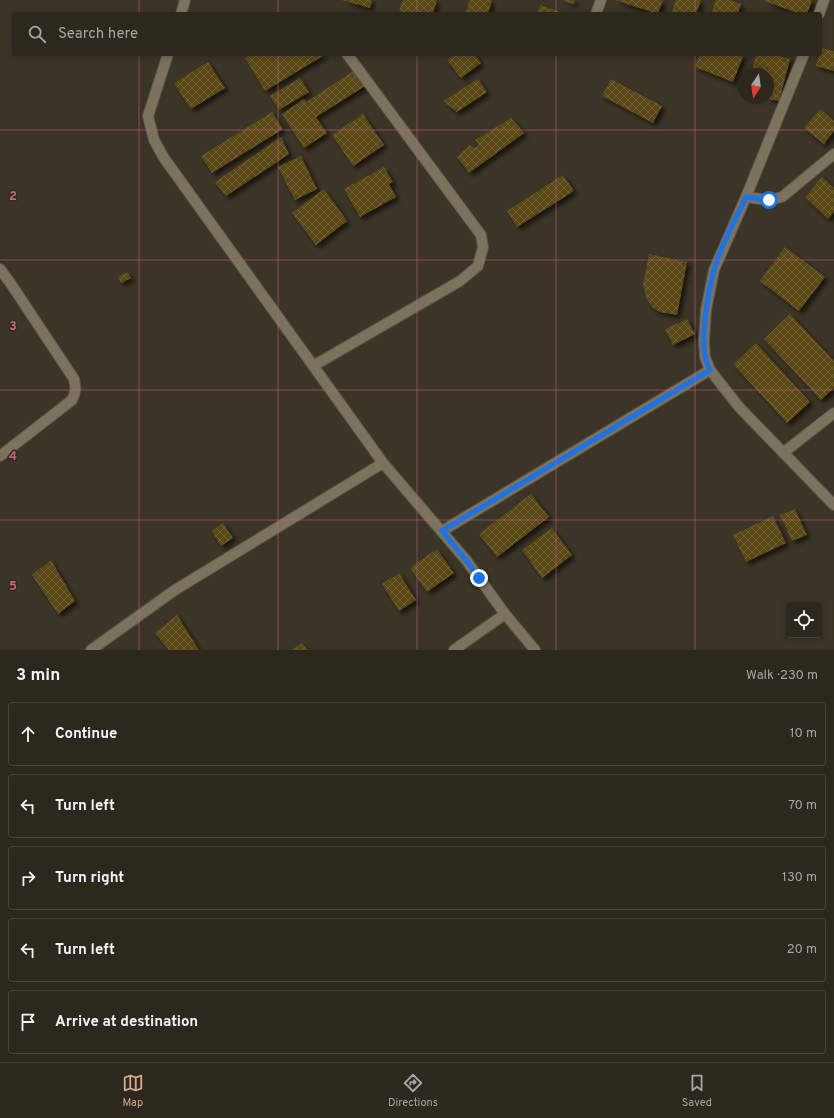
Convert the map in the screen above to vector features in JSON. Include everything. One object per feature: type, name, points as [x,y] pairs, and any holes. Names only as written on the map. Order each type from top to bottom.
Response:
[{"type":"street","points":[[182,12],[185,0]]},
{"type":"street","points":[[597,12],[601,0]]},
{"type":"street","points":[[820,12],[824,0]]},
{"type":"street","points":[[167,56],[148,116],[154,140],[164,158],[383,464],[466,560],[505,614],[535,650]]},
{"type":"street","points":[[312,366],[460,281],[478,266],[483,247],[481,235],[348,56]]},
{"type":"street","points":[[803,56],[746,197],[714,270],[706,310],[704,341],[705,357],[710,370],[739,407],[834,505]]},
{"type":"street","points":[[746,197],[769,200],[782,197],[834,154]]},
{"type":"street","points":[[0,269],[74,379],[76,393],[72,400],[0,456]]},
{"type":"street","points":[[442,531],[710,370]]},
{"type":"street","points":[[783,453],[834,413]]},
{"type":"street","points":[[91,650],[175,590],[383,464]]},
{"type":"street","points":[[454,650],[505,614]]},
{"type":"building","points":[[342,0],[372,0],[370,8]]},
{"type":"building","points":[[403,0],[437,0],[434,12],[399,11]]},
{"type":"building","points":[[470,0],[492,0],[489,12],[466,12]]},
{"type":"building","points":[[561,0],[575,0],[573,4]]},
{"type":"building","points":[[615,0],[663,0],[659,12],[652,12]]},
{"type":"building","points":[[676,0],[701,0],[697,12],[672,12]]},
{"type":"building","points":[[716,0],[729,0],[741,4],[739,12],[712,12]]},
{"type":"building","points":[[762,0],[812,0],[808,12],[795,12]]},
{"type":"building","points":[[540,5],[561,12],[538,12]]},
{"type":"building","points":[[822,48],[834,51],[834,71],[816,66],[819,56],[822,56]]},
{"type":"building","points":[[249,56],[323,56],[265,91],[245,58]]},
{"type":"building","points":[[452,56],[476,56],[481,63],[461,78],[447,60]]},
{"type":"building","points":[[699,56],[743,56],[733,82],[695,67]]},
{"type":"building","points":[[756,56],[780,56],[790,59],[779,101],[774,100],[774,68],[752,68]]},
{"type":"building","points":[[208,62],[225,88],[191,109],[174,83]]},
{"type":"building","points":[[355,70],[365,86],[316,117],[327,133],[304,148],[282,114],[304,99],[306,102]]},
{"type":"building","points":[[300,78],[309,92],[279,110],[270,96]]},
{"type":"building","points":[[478,79],[487,92],[457,112],[443,101]]},
{"type":"building","points":[[611,79],[662,106],[653,123],[602,96]]},
{"type":"building","points":[[820,109],[834,121],[834,131],[824,144],[804,128]]},
{"type":"building","points":[[272,112],[283,129],[212,173],[201,156]]},
{"type":"building","points":[[363,114],[384,145],[353,166],[332,135]]},
{"type":"building","points":[[511,118],[524,133],[469,173],[457,157],[470,145],[475,148],[479,145],[475,140]]},
{"type":"building","points":[[281,137],[289,154],[226,196],[215,182]]},
{"type":"building","points":[[301,156],[317,189],[295,200],[278,167]]},
{"type":"building","points":[[384,167],[393,182],[389,184],[396,197],[360,217],[344,189]]},
{"type":"building","points":[[563,175],[574,191],[517,227],[507,211]]},
{"type":"building","points":[[822,177],[834,188],[834,212],[828,219],[805,197]]},
{"type":"building","points":[[324,189],[347,221],[316,245],[292,213]]},
{"type":"building","points":[[785,247],[825,277],[799,311],[760,281]]},
{"type":"building","points":[[649,254],[687,262],[677,315],[660,312],[653,308],[647,300],[643,285]]},
{"type":"building","points":[[127,272],[131,278],[121,283],[118,277]]},
{"type":"building","points":[[790,314],[834,361],[834,388],[821,400],[764,339]]},
{"type":"building","points":[[687,319],[695,334],[673,345],[665,329]]},
{"type":"building","points":[[756,343],[810,402],[787,423],[733,364]]},
{"type":"building","points":[[531,494],[549,517],[497,557],[479,534]]},
{"type":"building","points":[[795,509],[807,535],[792,541],[780,515]]},
{"type":"building","points":[[773,516],[786,543],[746,562],[733,535]]},
{"type":"building","points":[[223,523],[233,538],[221,546],[212,531]]},
{"type":"building","points":[[552,528],[572,555],[542,578],[522,550]]},
{"type":"building","points":[[437,549],[454,573],[427,592],[410,568]]},
{"type":"building","points":[[51,560],[75,601],[58,614],[32,575]]},
{"type":"building","points":[[399,573],[416,600],[399,611],[382,584]]},
{"type":"building","points":[[177,615],[199,650],[169,650],[155,633]]},
{"type":"building","points":[[302,643],[308,650],[292,650]]},
{"type":"route","points":[[479,578],[442,531],[710,370],[705,357],[704,341],[706,310],[714,270],[746,197],[769,200]]}]
